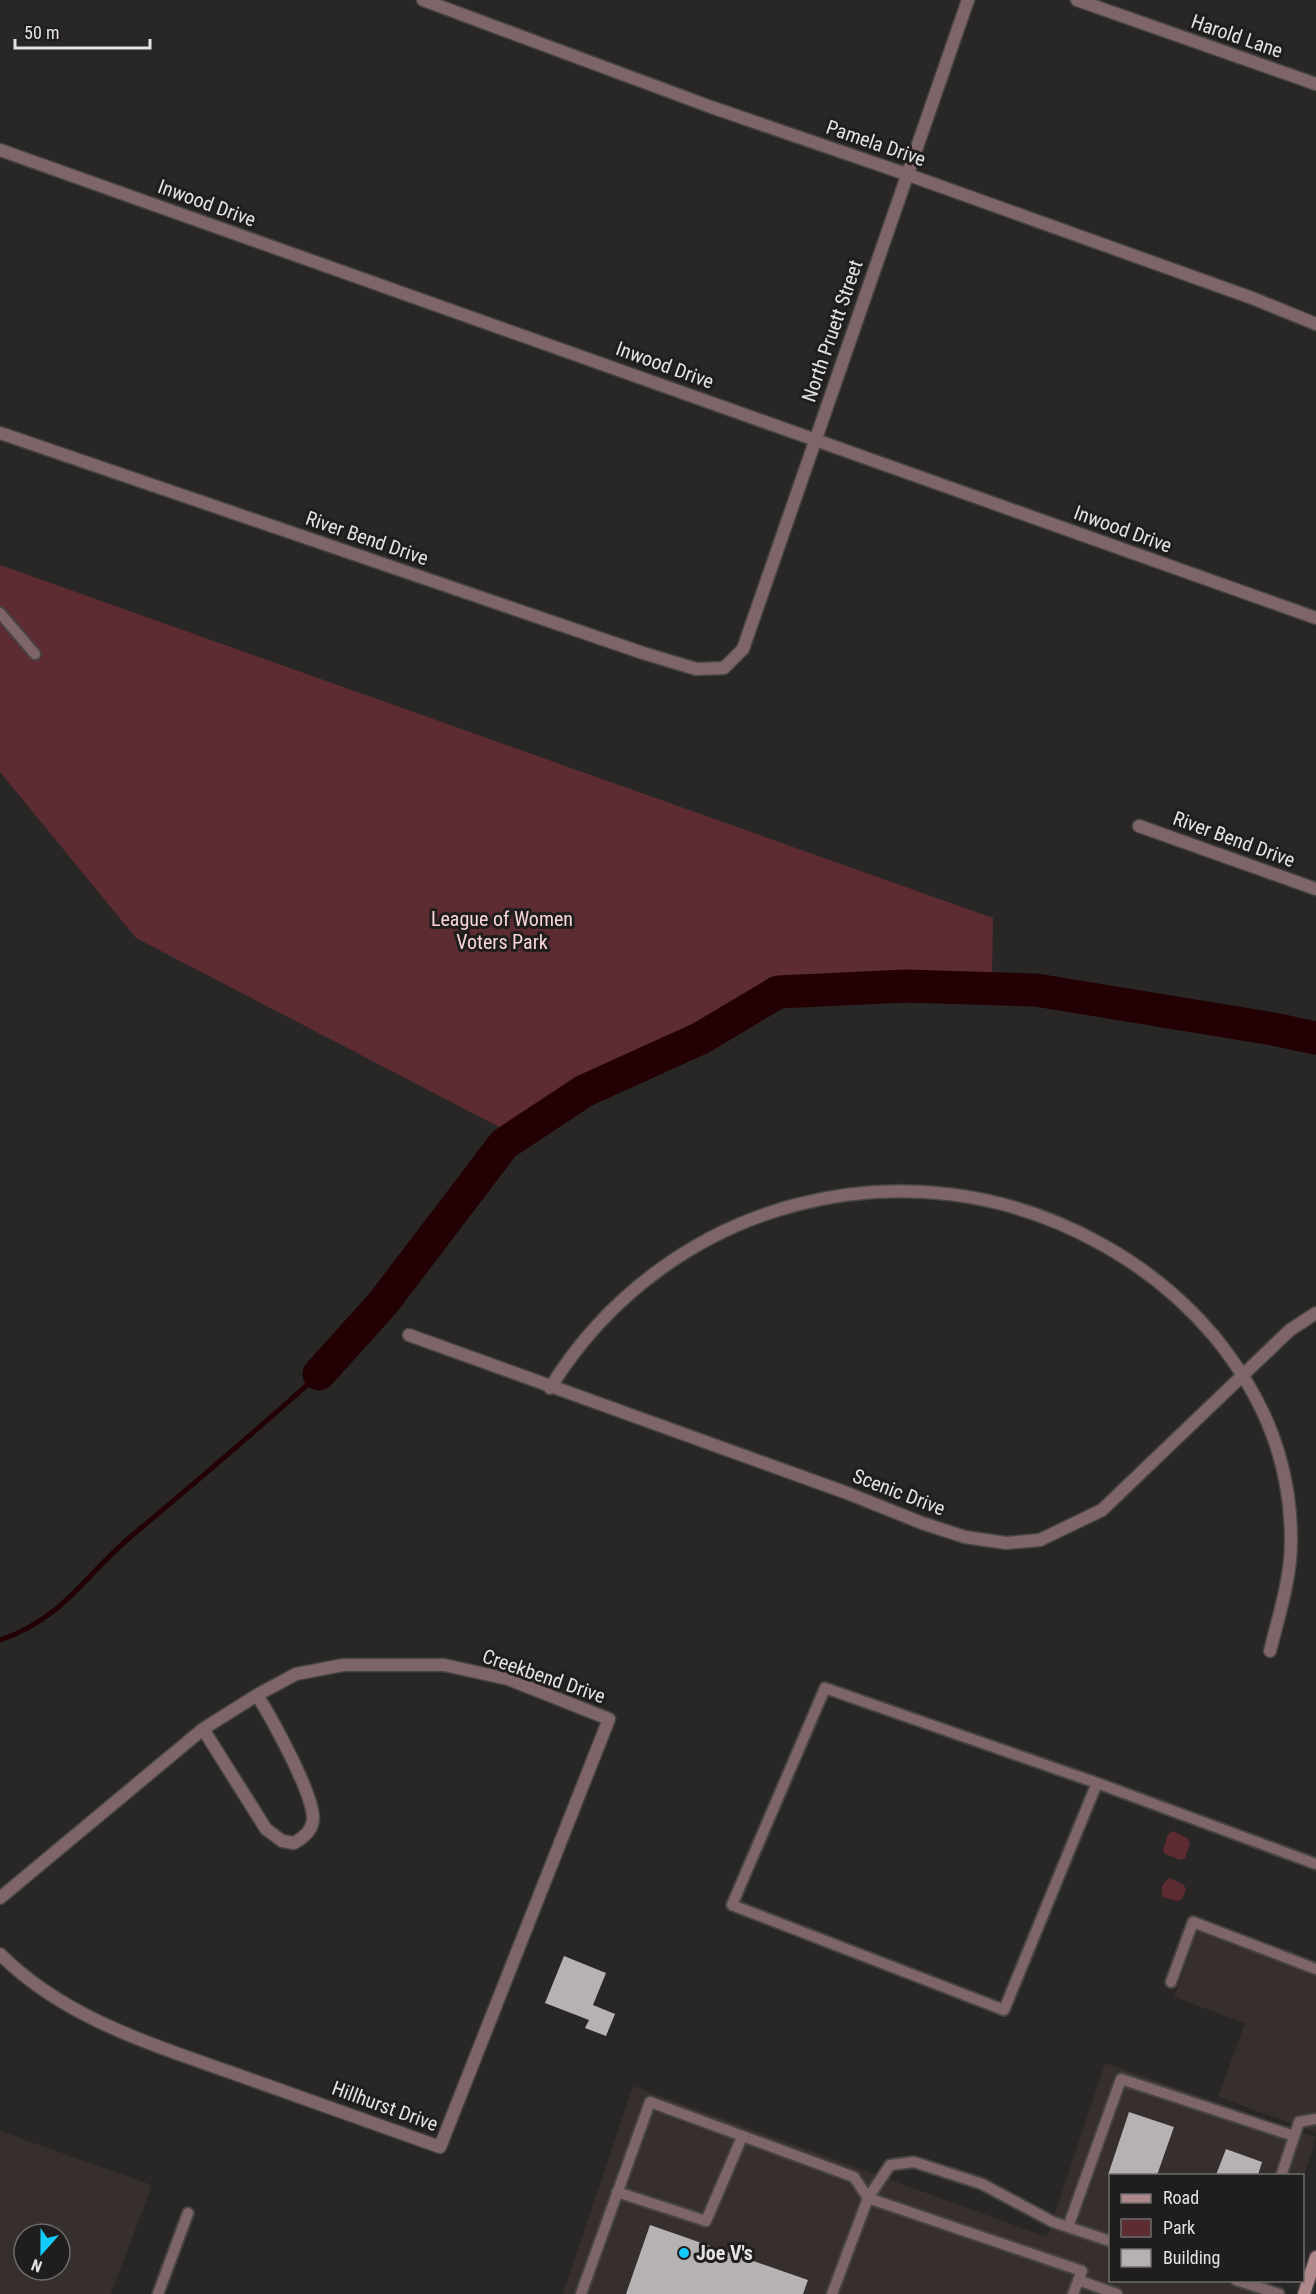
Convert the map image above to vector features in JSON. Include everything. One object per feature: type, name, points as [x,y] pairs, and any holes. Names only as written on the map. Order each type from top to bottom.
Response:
[{"type":"main road","points":[[1304,2294],[1316,2257]]},
{"type":"street","name":"Pamela Drive","points":[[423,0],[711,107],[1252,298],[1316,324]]},
{"type":"street","name":"North Pruett Street","points":[[724,668],[742,652],[968,0]]},
{"type":"street","name":"Harold Lane","points":[[1077,0],[1316,84]]},
{"type":"street","name":"Inwood Drive","points":[[0,150],[1316,618]]},
{"type":"street","name":"River Bend Drive","points":[[0,433],[643,652],[696,669],[724,668]]},
{"type":"street","name":"River Bend Drive","points":[[1139,826],[1316,889]]},
{"type":"street","points":[[550,1388],[570,1355],[623,1297],[677,1257],[708,1238],[741,1223],[807,1202],[846,1194],[888,1190],[923,1190],[1002,1203],[1076,1229],[1129,1259],[1181,1299],[1230,1355],[1260,1404],[1275,1437],[1286,1480],[1291,1543],[1288,1576],[1270,1651]]},
{"type":"street","name":"Scenic Drive","points":[[409,1335],[550,1388],[847,1493],[922,1523],[965,1537],[1006,1542],[1040,1540],[1102,1510],[1290,1330],[1316,1313]]},
{"type":"street","name":"Creekbend Drive","points":[[0,1898],[203,1730],[257,1695],[296,1674],[343,1665],[444,1665],[508,1679],[609,1719]]},
{"type":"street","points":[[203,1730],[266,1829],[282,1841],[294,1843],[306,1836],[313,1821],[310,1802],[271,1718],[257,1695]]},
{"type":"street","name":"Hillhurst Drive","points":[[0,1954],[13,1968],[48,1994],[117,2032],[440,2147],[609,1719]]},
{"type":"lane","points":[[0,613],[35,654]]},
{"type":"lane","points":[[1097,1783],[1004,2010],[732,1905],[825,1688],[1097,1783],[1316,1864]]},
{"type":"lane","points":[[1171,1982],[1193,1923],[1316,1969]]},
{"type":"lane","points":[[1068,2227],[1121,2079],[1294,2136]]},
{"type":"lane","points":[[581,2294],[650,2102],[854,2177],[868,2198],[1082,2271],[1073,2294]]},
{"type":"lane","points":[[1281,2174],[1299,2122],[1316,2119]]},
{"type":"lane","points":[[617,2192],[706,2222],[742,2137]]},
{"type":"lane","points":[[832,2294],[868,2198],[890,2165],[914,2162],[981,2184],[1053,2222],[1109,2241]]},
{"type":"lane","points":[[158,2294],[188,2213]]},
{"type":"lane","points":[[1078,2280],[1117,2294]]},
{"type":"lane","points":[[1244,2282],[1279,2294]]},
{"type":"shaded area","points":[[1197,1931],[1316,1976],[1316,2132],[1218,2097],[1245,2023],[1174,1997]]},
{"type":"shaded area","points":[[1105,2063],[1316,2137],[1304,2176],[1109,2174],[1109,2282],[1267,2282],[1262,2294],[563,2294],[633,2086],[1047,2237]]},
{"type":"shaded area","points":[[0,2131],[152,2185],[111,2294],[0,2294]]},
{"type":"green space","name":"League of Women Voters Park","points":[[0,565],[993,918],[992,978],[794,979],[503,1129],[136,938],[0,772]]},
{"type":"green space","points":[[1173,1831],[1187,1838],[1190,1843],[1185,1858],[1181,1860],[1165,1854],[1163,1850],[1168,1834]]},
{"type":"green space","points":[[1170,1878],[1184,1885],[1186,1890],[1182,1899],[1177,1901],[1163,1897],[1162,1886]]},
{"type":"building","points":[[564,1956],[606,1973],[593,2005],[615,2014],[606,2036],[585,2028],[589,2020],[545,2003]]},
{"type":"building","points":[[1129,2112],[1174,2127],[1157,2174],[1108,2175]]},
{"type":"building","points":[[1226,2149],[1262,2162],[1258,2174],[1216,2174]]},
{"type":"building","name":"Joe V's","points":[[650,2225],[808,2280],[803,2294],[626,2294]]},
{"type":"waterway","points":[[319,1374],[383,1303],[504,1144],[584,1091],[701,1038],[778,992],[906,986],[1036,990],[1316,1038]]},
{"type":"waterway","points":[[0,1640],[40,1621],[56,1609],[128,1539],[319,1374]]},
{"type":"place","name":"Joe V's","points":[[684,2253]]}]
